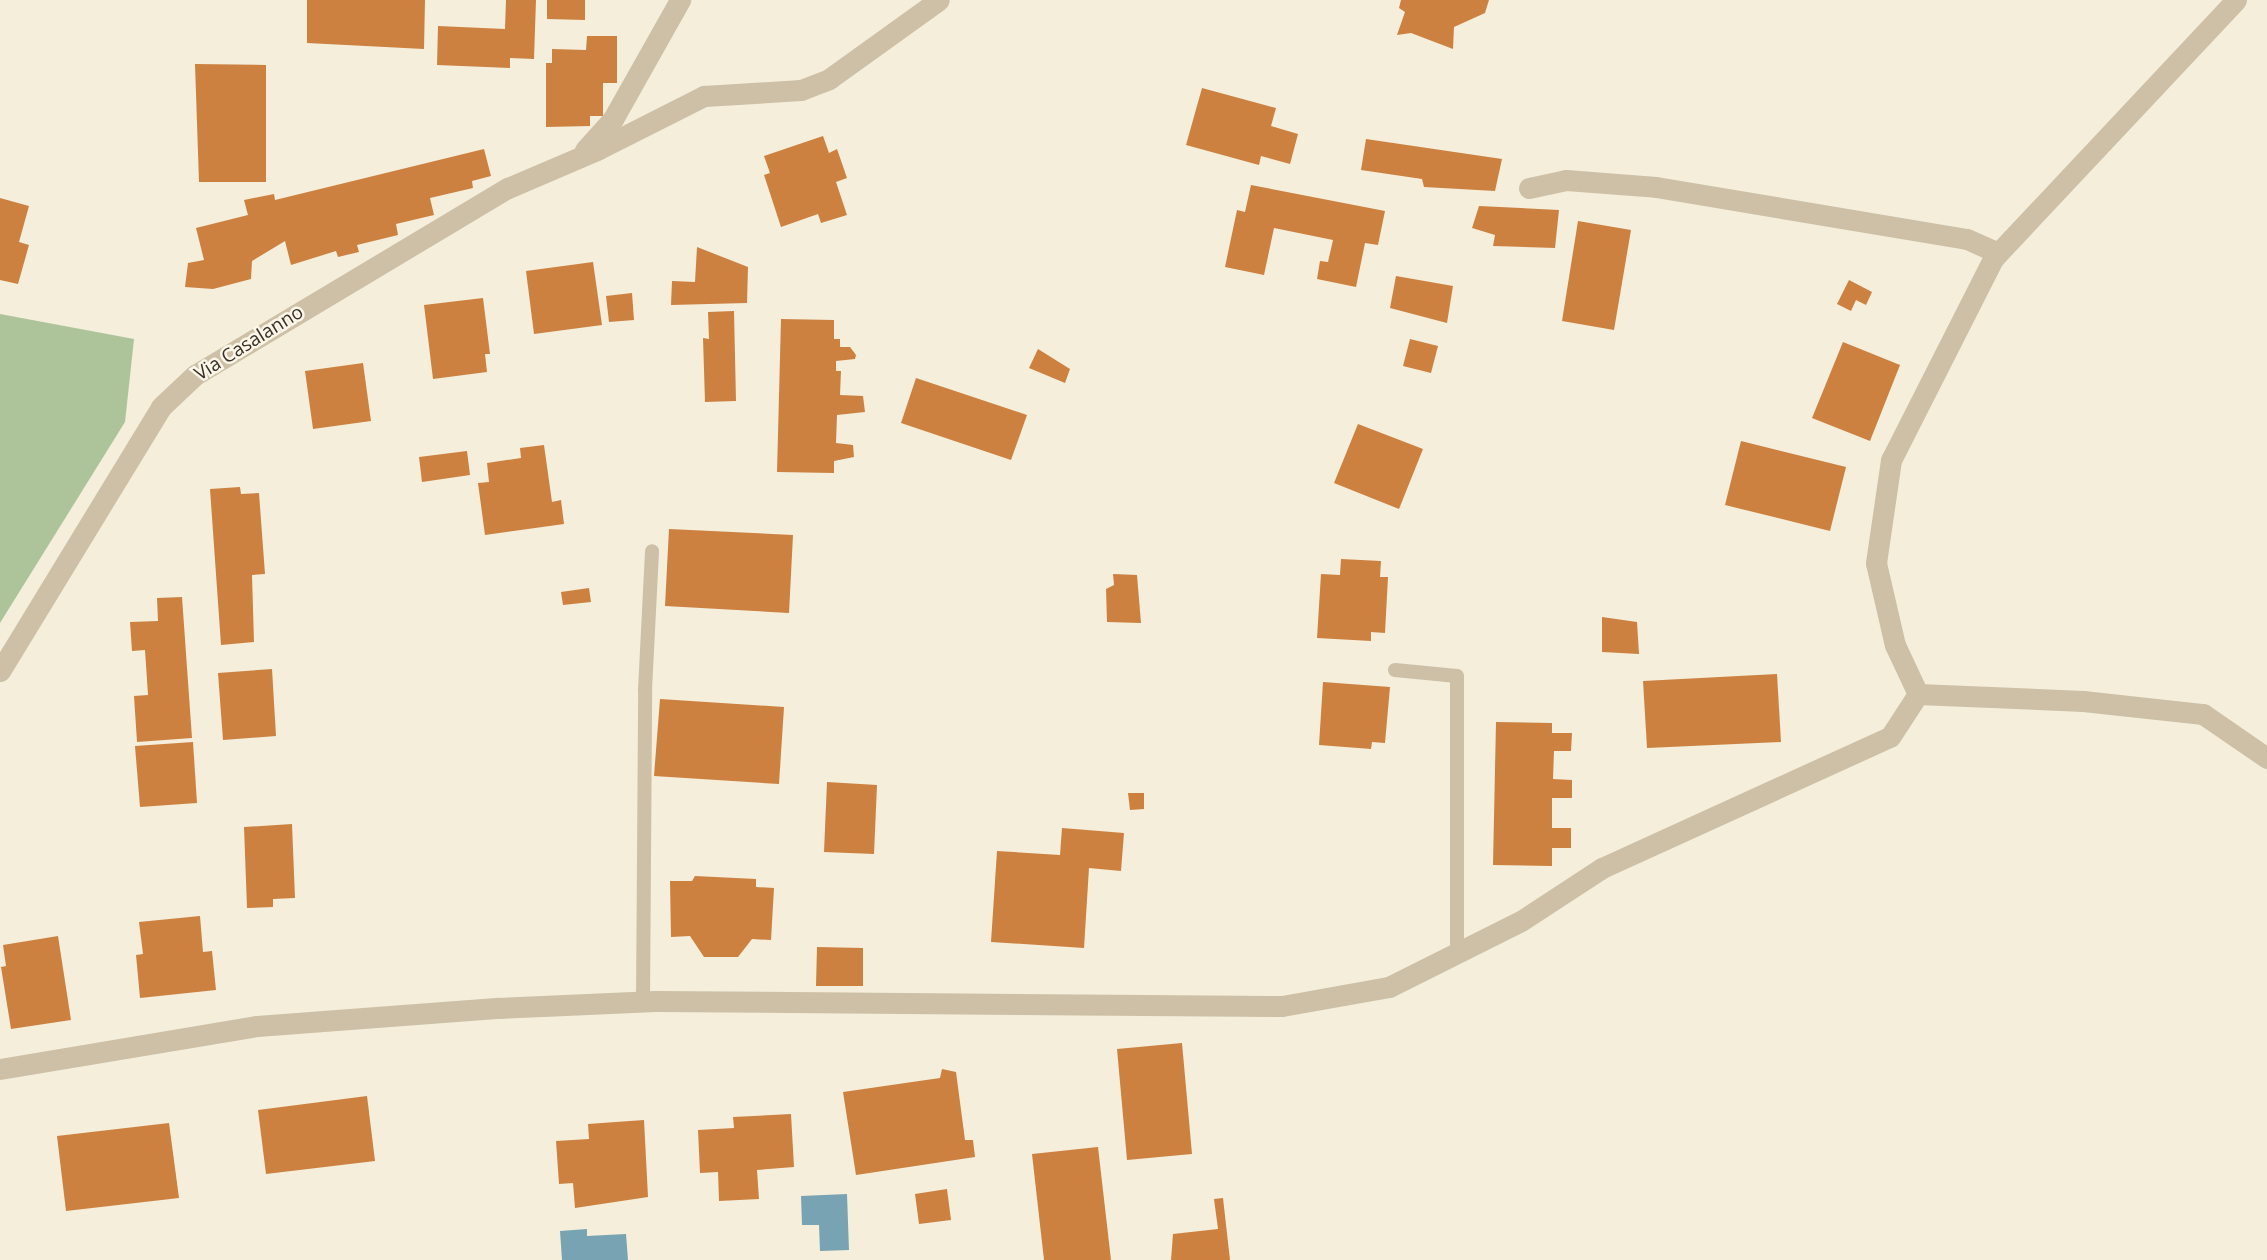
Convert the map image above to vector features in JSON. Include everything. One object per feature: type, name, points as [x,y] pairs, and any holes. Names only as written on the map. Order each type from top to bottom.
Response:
[{"type":"street","points":[[575,158],[613,119],[680,0]]},
{"type":"street","name":"Via Casalanno","points":[[0,671],[161,407],[194,375],[508,188],[704,96],[801,90],[829,79],[939,0]]},
{"type":"street","points":[[1918,694],[1895,645],[1882,604],[1875,563],[1880,516],[1891,460],[1998,253],[2236,0]]},
{"type":"street","points":[[1529,188],[1566,180],[1656,187],[1966,239],[1998,253]]},
{"type":"street","points":[[1918,694],[2083,701],[2203,714],[2267,758]]},
{"type":"street","points":[[0,1069],[257,1027],[643,1002],[1282,1006],[1388,987],[1521,921],[1602,868],[1890,737],[1918,694]]},
{"type":"lane","points":[[643,1002],[645,690],[652,551]]},
{"type":"lane","points":[[1395,670],[1457,676],[1457,955]]},
{"type":"green space","points":[[0,314],[134,339],[125,422],[0,623]]},
{"type":"water","points":[[847,1194],[849,1250],[820,1251],[819,1225],[802,1225],[801,1196]]},
{"type":"water","points":[[587,1229],[587,1236],[626,1234],[628,1260],[562,1260],[560,1231]]},
{"type":"building","points":[[307,0],[425,0],[424,49],[307,43]]},
{"type":"building","points":[[506,0],[536,0],[534,59],[510,58],[510,68],[437,65],[438,26],[505,29]]},
{"type":"building","points":[[547,0],[585,0],[585,20],[547,19]]},
{"type":"building","points":[[1401,0],[1489,0],[1485,13],[1454,27],[1453,49],[1411,33],[1397,35],[1405,12],[1399,8]]},
{"type":"building","points":[[587,36],[617,36],[617,83],[603,83],[603,116],[590,116],[590,126],[546,127],[546,63],[552,63],[552,49],[586,50]]},
{"type":"building","points":[[195,64],[266,65],[266,182],[199,182]]},
{"type":"building","points":[[1202,88],[1276,108],[1271,126],[1298,134],[1290,164],[1261,156],[1259,165],[1186,145]]},
{"type":"building","points":[[823,136],[829,153],[837,149],[847,178],[836,182],[847,215],[821,223],[818,214],[781,227],[764,175],[770,173],[764,156]]},
{"type":"building","points":[[1366,139],[1502,159],[1495,191],[1424,187],[1422,179],[1361,170]]},
{"type":"building","points":[[484,149],[491,176],[472,181],[473,188],[430,198],[434,215],[396,224],[398,235],[357,245],[359,252],[338,257],[336,251],[291,265],[285,241],[252,261],[251,279],[213,289],[185,287],[188,263],[204,260],[196,228],[248,215],[244,200],[274,194],[275,200]]},
{"type":"building","points":[[1251,185],[1385,211],[1378,245],[1365,243],[1356,287],[1317,279],[1320,261],[1328,262],[1333,240],[1274,228],[1264,275],[1225,267],[1237,210],[1245,212]]},
{"type":"building","points":[[0,198],[29,206],[19,242],[29,245],[18,284],[0,280]]},
{"type":"building","points":[[1479,206],[1559,210],[1555,248],[1493,246],[1495,235],[1472,228]]},
{"type":"building","points":[[1578,221],[1631,230],[1614,330],[1562,321]]},
{"type":"building","points":[[697,247],[748,267],[747,303],[671,305],[672,281],[695,282]]},
{"type":"building","points":[[593,262],[602,325],[534,334],[526,271]]},
{"type":"building","points":[[1396,276],[1453,286],[1447,323],[1390,308]]},
{"type":"building","points":[[1849,280],[1872,292],[1866,305],[1856,300],[1851,311],[1837,304]]},
{"type":"building","points":[[632,293],[634,320],[609,322],[606,296]]},
{"type":"building","points":[[483,298],[490,354],[485,354],[487,372],[433,379],[424,305]]},
{"type":"building","points":[[734,311],[736,401],[705,402],[703,338],[709,339],[708,312]]},
{"type":"building","points":[[781,319],[834,320],[834,339],[840,339],[840,347],[850,347],[856,355],[855,359],[836,361],[836,371],[841,371],[840,395],[863,396],[865,412],[837,415],[836,443],[853,445],[854,457],[834,461],[834,473],[777,472]]},
{"type":"building","points":[[1410,339],[1438,346],[1431,373],[1403,366]]},
{"type":"building","points":[[1843,342],[1900,365],[1870,441],[1812,418]]},
{"type":"building","points":[[1038,349],[1070,369],[1065,383],[1029,368]]},
{"type":"building","points":[[363,363],[371,421],[313,429],[305,371]]},
{"type":"building","points":[[916,378],[1027,415],[1011,460],[901,423]]},
{"type":"building","points":[[1358,424],[1423,449],[1399,509],[1334,483]]},
{"type":"building","points":[[1741,441],[1846,467],[1830,531],[1725,505]]},
{"type":"building","points":[[544,445],[552,502],[561,500],[564,524],[485,535],[478,483],[489,482],[487,463],[521,458],[520,448]]},
{"type":"building","points":[[467,451],[470,475],[422,482],[419,457]]},
{"type":"building","points":[[240,487],[241,494],[259,493],[265,574],[252,575],[254,642],[221,645],[210,489]]},
{"type":"building","points":[[669,529],[793,535],[789,613],[665,606]]},
{"type":"building","points":[[1341,559],[1381,561],[1380,577],[1388,577],[1385,633],[1371,632],[1371,641],[1317,638],[1321,574],[1340,575]]},
{"type":"building","points":[[1113,574],[1137,575],[1141,623],[1107,622],[1106,589],[1114,585]]},
{"type":"building","points":[[589,588],[591,602],[563,605],[561,592]]},
{"type":"building","points":[[182,597],[192,738],[137,742],[134,696],[148,695],[145,650],[132,651],[130,622],[158,621],[157,598]]},
{"type":"building","points":[[1602,617],[1637,622],[1639,654],[1602,652]]},
{"type":"building","points":[[272,669],[276,736],[223,740],[218,673]]},
{"type":"building","points":[[1777,674],[1781,742],[1647,748],[1643,681]]},
{"type":"building","points":[[1323,682],[1390,687],[1385,743],[1372,742],[1371,749],[1319,745]]},
{"type":"building","points":[[660,699],[784,707],[779,784],[654,776]]},
{"type":"building","points":[[1496,722],[1552,723],[1552,733],[1572,733],[1571,751],[1554,751],[1553,779],[1572,780],[1572,798],[1552,798],[1552,828],[1571,828],[1571,848],[1552,848],[1552,866],[1493,865]]},
{"type":"building","points":[[193,742],[197,803],[140,807],[135,746]]},
{"type":"building","points":[[827,782],[877,785],[874,854],[824,852]]},
{"type":"building","points":[[1128,793],[1144,793],[1144,809],[1130,810]]},
{"type":"building","points":[[292,824],[295,898],[273,899],[273,907],[247,908],[244,827]]},
{"type":"building","points":[[1062,828],[1124,833],[1121,871],[1089,868],[1084,948],[991,942],[997,851],[1060,855]]},
{"type":"building","points":[[695,876],[756,879],[756,887],[774,888],[771,940],[752,939],[738,957],[704,957],[690,936],[671,937],[670,881],[692,881]]},
{"type":"building","points":[[200,916],[203,952],[212,951],[216,990],[140,998],[136,955],[143,954],[139,922]]},
{"type":"building","points":[[58,936],[71,1020],[11,1029],[1,967],[6,966],[3,945]]},
{"type":"building","points":[[817,947],[863,948],[863,986],[816,986]]},
{"type":"building","points":[[1182,1043],[1192,1154],[1127,1160],[1117,1049]]},
{"type":"building","points":[[942,1069],[956,1072],[965,1140],[973,1140],[975,1157],[856,1175],[843,1092],[940,1078]]},
{"type":"building","points":[[367,1096],[375,1161],[266,1174],[258,1110]]},
{"type":"building","points":[[791,1114],[794,1167],[757,1170],[759,1199],[719,1201],[718,1172],[700,1173],[698,1130],[734,1128],[733,1117]]},
{"type":"building","points":[[644,1120],[648,1197],[575,1208],[573,1183],[559,1184],[556,1141],[589,1139],[588,1124]]},
{"type":"building","points":[[169,1123],[179,1198],[66,1211],[57,1136]]},
{"type":"building","points":[[1098,1147],[1111,1260],[1044,1260],[1032,1154]]},
{"type":"building","points":[[947,1189],[951,1220],[919,1224],[915,1194]]},
{"type":"building","points":[[1223,1198],[1230,1260],[1171,1260],[1173,1234],[1218,1229],[1214,1199]]}]
